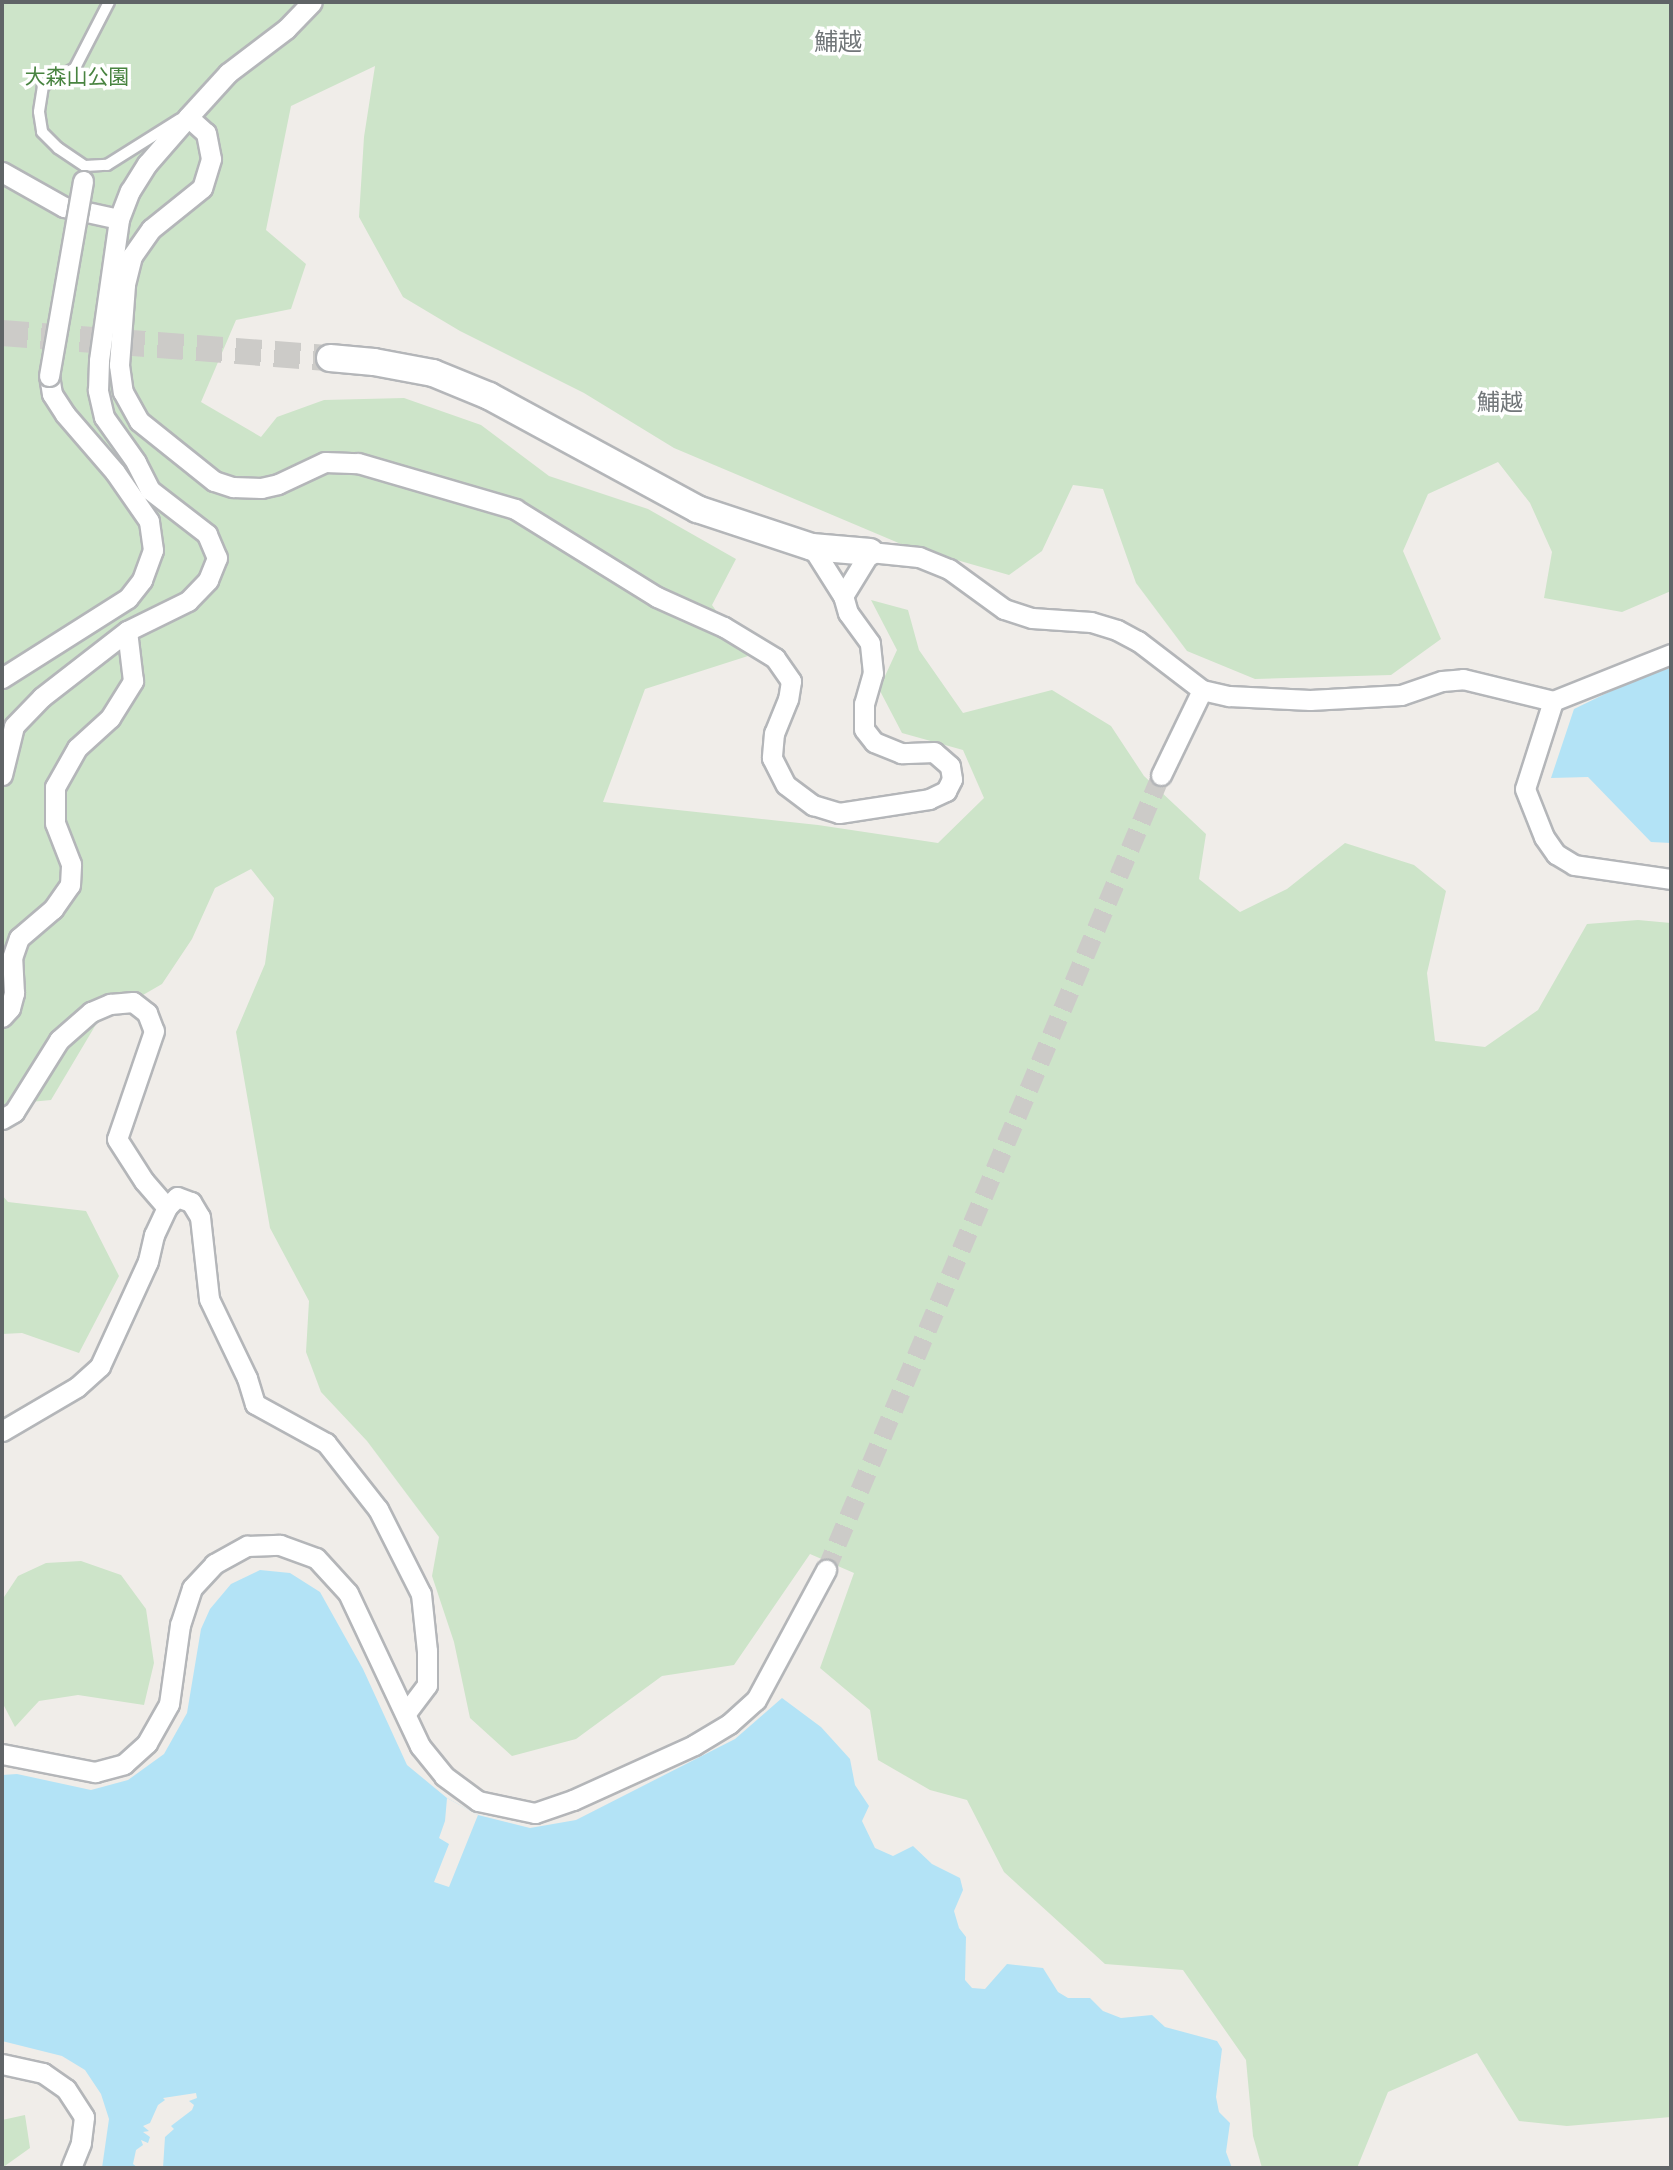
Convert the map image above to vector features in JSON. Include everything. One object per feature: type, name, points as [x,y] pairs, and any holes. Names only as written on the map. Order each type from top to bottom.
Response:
[{"type":"street","points":[[312,2],[286,29],[228,73],[147,164],[130,191],[119,219],[125,285],[120,352],[123,392],[139,421],[214,481],[233,487],[261,488],[278,484],[325,462],[358,463],[515,509],[657,597],[724,627],[775,658],[791,681],[788,699],[774,733],[772,758],[786,785],[813,805],[839,813],[929,799],[946,791],[952,779],[950,766],[934,752],[901,753],[874,742],[864,729],[864,704],[873,673],[870,643],[848,613],[843,596],[812,547]]},
{"type":"street","points":[[2,775],[14,726],[43,697],[127,631],[188,601],[208,580],[217,558],[207,534],[150,490],[136,462],[104,417],[98,390],[99,360],[123,253],[202,188],[211,159],[206,133],[188,117]]},
{"type":"street","points":[[2,172],[64,207],[119,219]]},
{"type":"street","points":[[2,678],[128,598],[142,580],[153,550],[149,521],[115,472],[65,414],[52,394],[49,376],[84,174]]},
{"type":"street","points":[[330,358],[374,362],[433,373],[489,396],[645,484],[697,509],[812,547],[919,557],[949,569],[1003,609],[1022,615],[1091,622],[1117,630],[1138,641],[1202,690],[1229,696],[1310,700],[1401,695],[1442,681],[1463,678],[1553,701],[1671,654]]},
{"type":"street","points":[[843,596],[870,552]]},
{"type":"street","points":[[2,1017],[10,1007],[14,993],[12,958],[19,938],[52,909],[70,885],[71,864],[55,823],[55,787],[77,748],[110,718],[132,681],[127,631]]},
{"type":"street","points":[[1161,775],[1202,690]]},
{"type":"street","points":[[1553,701],[1525,789],[1544,837],[1556,854],[1574,865],[1671,879]]},
{"type":"street","points":[[2,1119],[14,1112],[59,1041],[91,1012],[110,1004],[133,1002],[147,1013],[154,1031],[117,1139],[144,1181],[167,1207]]},
{"type":"street","points":[[2,1431],[77,1387],[100,1366],[148,1261],[154,1234],[167,1207],[177,1197],[191,1202],[200,1217],[209,1298],[247,1378],[255,1404],[326,1443],[378,1509],[421,1594],[427,1651],[427,1685],[406,1713]]},
{"type":"street","points":[[2,1754],[94,1772],[124,1764],[147,1743],[169,1704],[180,1625],[192,1588],[214,1564],[247,1546],[280,1545],[316,1559],[348,1593],[420,1746],[444,1776],[478,1801],[536,1813],[573,1800],[694,1745],[729,1724],[756,1700],[826,1570]]},
{"type":"street","points":[[2,2064],[43,2073],[66,2089],[84,2117],[81,2143],[71,2168]]},
{"type":"lane","points":[[109,2],[75,68],[43,86],[40,112],[42,132],[84,174],[107,165],[141,145],[175,119],[188,117]]},
{"type":"green space","name":"大森山公園","points":[[2,2],[1671,2],[1671,591],[1622,612],[1544,598],[1552,552],[1530,503],[1498,462],[1428,494],[1403,551],[1441,639],[1391,675],[1255,679],[1187,651],[1136,583],[1103,489],[1073,485],[1042,551],[1009,575],[901,544],[674,448],[584,393],[460,331],[403,297],[359,217],[364,137],[375,66],[291,106],[266,230],[306,264],[291,309],[236,320],[201,402],[261,437],[277,417],[324,400],[404,398],[481,425],[549,476],[648,509],[736,559],[712,605],[748,656],[645,689],[603,802],[818,825],[938,843],[984,798],[963,750],[902,733],[879,689],[897,650],[871,600],[908,610],[919,650],[963,713],[1052,690],[1111,726],[1144,776],[1206,834],[1199,879],[1240,912],[1287,889],[1345,843],[1414,865],[1446,891],[1427,973],[1435,1041],[1485,1047],[1538,1010],[1587,924],[1638,920],[1671,923],[1671,2117],[1567,2126],[1519,2121],[1477,2053],[1388,2092],[1357,2168],[1262,2168],[1253,2136],[1246,2060],[1183,1970],[1105,1964],[1004,1872],[967,1800],[930,1790],[878,1760],[870,1710],[820,1668],[854,1573],[810,1554],[734,1665],[662,1676],[576,1739],[512,1756],[470,1718],[454,1642],[432,1576],[439,1537],[367,1441],[321,1392],[306,1352],[309,1301],[270,1228],[236,1032],[265,964],[274,898],[251,869],[215,888],[192,939],[162,984],[98,1021],[51,1100],[9,1104],[2,1114]]},
{"type":"green space","points":[[2,1195],[8,1202],[86,1211],[119,1276],[79,1353],[22,1333],[2,1334]]},
{"type":"green space","points":[[81,1561],[121,1575],[146,1609],[154,1663],[144,1705],[78,1695],[39,1701],[15,1727],[2,1702],[2,1600],[18,1576],[46,1563]]},
{"type":"green space","points":[[25,2115],[30,2148],[2,2168],[2,2120]]},
{"type":"water","points":[[1671,668],[1671,843],[1651,842],[1588,777],[1551,778],[1574,709],[1642,676]]},
{"type":"water","points":[[260,1570],[290,1573],[320,1592],[363,1669],[407,1765],[447,1798],[478,1815],[530,1828],[576,1820],[735,1739],[782,1698],[821,1727],[850,1759],[855,1785],[869,1806],[862,1821],[875,1848],[893,1856],[913,1846],[932,1864],[960,1878],[963,1890],[954,1911],[959,1928],[966,1937],[965,1980],[972,1988],[985,1989],[1007,1964],[1043,1968],[1058,1992],[1068,1998],[1090,1998],[1103,2011],[1121,2018],[1152,2015],[1165,2027],[1217,2041],[1222,2049],[1216,2097],[1219,2112],[1230,2123],[1226,2152],[1232,2168],[102,2168],[109,2119],[101,2094],[85,2070],[62,2056],[2,2041],[2,1775],[17,1774],[91,1790],[128,1780],[164,1754],[187,1713],[201,1629],[210,1609],[231,1584]]},
{"type":"pier","points":[[447,1798],[478,1815],[449,1887],[434,1882],[449,1844],[439,1838],[445,1821]]},
{"type":"pier","points":[[196,2093],[197,2098],[189,2101],[194,2105],[192,2110],[171,2126],[174,2129],[165,2137],[163,2168],[138,2168],[133,2164],[136,2150],[143,2145],[141,2140],[148,2143],[150,2137],[143,2132],[149,2131],[143,2126],[150,2123],[158,2105],[165,2100],[163,2098]]},
{"type":"tunnel","points":[[2,333],[330,358]]},
{"type":"tunnel","points":[[826,1570],[1161,775]]},
{"type":"district","name":"鯆越","points":[[838,41]]},
{"type":"district","name":"鯆越","points":[[1500,401]]}]
